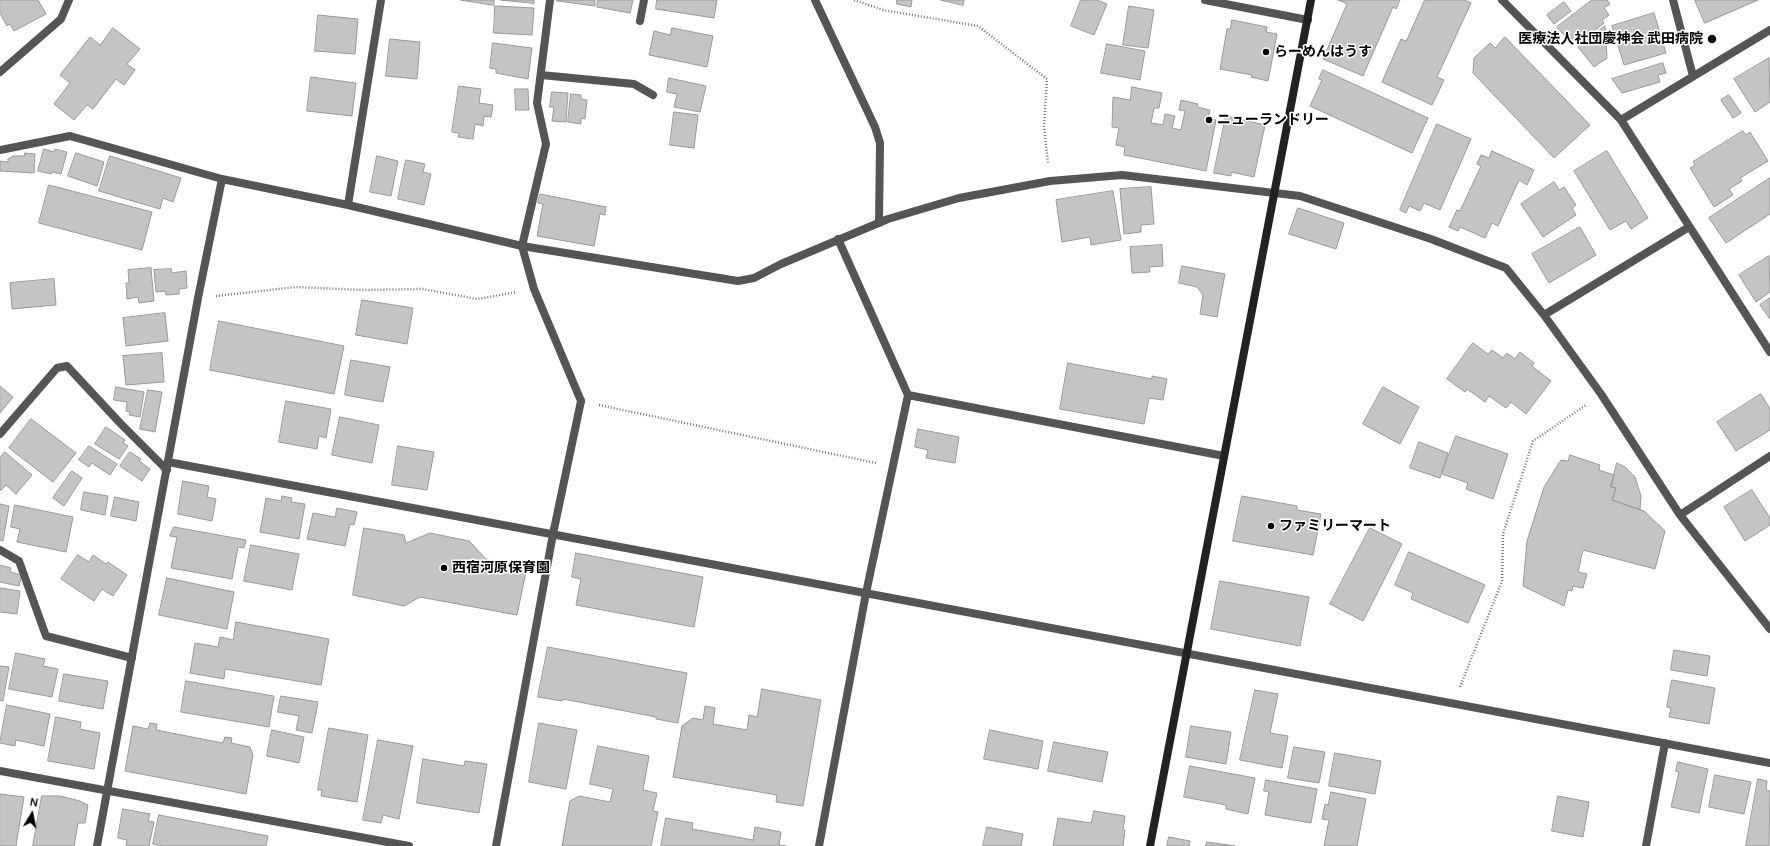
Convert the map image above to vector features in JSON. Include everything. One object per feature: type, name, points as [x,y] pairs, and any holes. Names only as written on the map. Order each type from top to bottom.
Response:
[{"type":"street","points":[[348,205],[381,0]]},
{"type":"street","points":[[496,846],[553,534],[581,401],[534,289],[522,246],[546,144],[537,103],[550,0]]},
{"type":"street","points":[[640,21],[644,0]]},
{"type":"street","points":[[815,0],[875,127],[880,143],[879,223]]},
{"type":"street","points":[[1205,0],[1308,20]]},
{"type":"street","points":[[1150,846],[1311,0]]},
{"type":"street","points":[[1502,0],[1621,120],[1770,352]]},
{"type":"street","points":[[1673,0],[1693,76]]},
{"type":"street","points":[[0,72],[61,19],[68,1]]},
{"type":"street","points":[[1621,120],[1770,30]]},
{"type":"street","points":[[541,75],[634,84],[653,95]]},
{"type":"street","points":[[0,150],[70,136],[222,179],[348,205],[522,246],[738,281],[754,278],[780,264],[838,238],[879,223],[959,198],[1050,181],[1122,175],[1300,196],[1431,239],[1506,268],[1544,315],[1601,394],[1680,515],[1770,629]]},
{"type":"street","points":[[97,846],[198,298],[222,179]]},
{"type":"street","points":[[1544,315],[1689,227]]},
{"type":"street","points":[[818,846],[866,593],[908,395],[838,238]]},
{"type":"street","points":[[0,434],[57,368],[67,366],[120,423],[168,466],[553,534],[1770,763]]},
{"type":"street","points":[[908,395],[1224,456]]},
{"type":"street","points":[[1680,515],[1770,456]]},
{"type":"street","points":[[0,550],[19,561],[46,636],[132,658]]},
{"type":"street","points":[[1646,846],[1665,743]]},
{"type":"street","points":[[0,771],[409,846]]},
{"type":"path","points":[[854,0],[883,10],[978,26],[1047,79],[1044,126],[1050,181]]},
{"type":"path","points":[[198,298],[296,287],[363,290],[423,289],[477,299],[534,289]]},
{"type":"path","points":[[1453,703],[1502,581],[1503,534],[1533,441],[1601,394]]},
{"type":"path","points":[[581,401],[893,467]]},
{"type":"building","points":[[0,0],[38,0],[46,14],[14,31],[10,24],[7,26],[0,13]]},
{"type":"building","points":[[461,0],[494,0],[494,5]]},
{"type":"building","points":[[501,0],[534,0],[534,3]]},
{"type":"building","points":[[595,0],[595,6],[557,1]]},
{"type":"building","points":[[598,0],[633,0],[630,13],[597,7]]},
{"type":"building","points":[[657,0],[717,0],[714,18],[656,9]]},
{"type":"building","points":[[897,0],[912,0],[911,7],[897,4]]},
{"type":"building","points":[[941,0],[964,0],[963,5]]},
{"type":"building","points":[[1081,0],[1097,0],[1107,4],[1094,35],[1071,26]]},
{"type":"building","points":[[1338,0],[1400,0],[1396,9],[1393,7],[1363,76],[1323,59],[1347,4]]},
{"type":"building","points":[[1425,0],[1465,0],[1471,3],[1437,77],[1444,80],[1432,105],[1382,82],[1401,39],[1406,41]]},
{"type":"building","points":[[1592,0],[1607,0],[1610,4],[1604,8],[1609,15],[1602,20],[1604,23],[1589,35],[1584,29],[1569,41],[1557,27]]},
{"type":"building","points":[[1695,0],[1758,0],[1705,23]]},
{"type":"building","points":[[1564,2],[1571,11],[1554,24],[1547,15]]},
{"type":"building","points":[[495,6],[534,8],[532,35],[494,33]]},
{"type":"building","points":[[1129,6],[1154,10],[1148,48],[1123,45]]},
{"type":"building","points":[[1654,13],[1666,53],[1624,65],[1612,26]]},
{"type":"building","points":[[318,15],[358,19],[355,54],[315,51]]},
{"type":"building","points":[[1232,20],[1267,27],[1266,32],[1277,34],[1268,81],[1251,77],[1252,75],[1220,69],[1227,29],[1230,29]]},
{"type":"building","points":[[1605,26],[1607,58],[1594,67],[1578,47]]},
{"type":"building","points":[[113,28],[140,49],[127,64],[135,70],[124,85],[116,79],[93,109],[87,105],[74,120],[54,104],[70,83],[60,75],[90,37],[100,45]]},
{"type":"building","points":[[672,28],[713,36],[707,67],[649,55],[654,31],[670,35]]},
{"type":"building","points":[[1505,37],[1590,125],[1554,158],[1473,73],[1474,58],[1490,43],[1495,48]]},
{"type":"building","points":[[390,39],[420,42],[417,79],[386,76]]},
{"type":"building","points":[[493,43],[532,48],[528,79],[496,73],[496,69],[490,68]]},
{"type":"building","points":[[1107,44],[1145,51],[1140,80],[1101,73]]},
{"type":"building","points":[[1769,58],[1770,102],[1755,112],[1734,79]]},
{"type":"building","points":[[1663,63],[1666,73],[1658,75],[1660,82],[1622,93],[1612,79]]},
{"type":"building","points":[[1323,70],[1428,118],[1412,153],[1310,106],[1322,80],[1319,79]]},
{"type":"building","points":[[311,77],[356,83],[352,116],[307,111]]},
{"type":"building","points":[[669,78],[706,86],[700,112],[674,107],[677,94],[667,92]]},
{"type":"building","points":[[459,86],[481,89],[479,103],[493,105],[491,117],[484,116],[483,126],[475,124],[473,139],[458,137],[459,133],[452,132]]},
{"type":"building","points":[[1132,87],[1162,93],[1159,108],[1154,108],[1151,123],[1163,125],[1165,114],[1175,116],[1172,128],[1181,130],[1185,111],[1179,110],[1181,100],[1198,104],[1197,107],[1210,110],[1208,119],[1216,120],[1206,171],[1124,155],[1125,147],[1116,145],[1119,128],[1112,127],[1113,97],[1130,100]]},
{"type":"building","points":[[515,89],[528,89],[529,110],[516,110]]},
{"type":"building","points":[[552,92],[568,93],[566,122],[552,121],[554,107],[550,107]]},
{"type":"building","points":[[571,94],[581,95],[581,99],[587,100],[585,119],[581,118],[581,124],[568,122]]},
{"type":"building","points":[[1729,95],[1741,113],[1733,118],[1721,100]]},
{"type":"building","points":[[674,112],[698,115],[694,148],[670,145]]},
{"type":"building","points":[[1226,116],[1265,125],[1254,177],[1231,172],[1231,176],[1214,173]]},
{"type":"building","points":[[1437,124],[1471,139],[1440,210],[1424,203],[1420,211],[1409,206],[1406,213],[1400,210]]},
{"type":"building","points":[[1743,131],[1746,135],[1750,132],[1768,161],[1740,178],[1742,181],[1729,189],[1733,195],[1714,207],[1690,168],[1695,165],[1693,162]]},
{"type":"building","points":[[44,149],[54,152],[55,149],[67,152],[61,174],[52,172],[51,174],[38,171]]},
{"type":"building","points":[[1492,151],[1534,170],[1527,185],[1519,180],[1498,226],[1492,223],[1485,238],[1460,227],[1458,231],[1449,227],[1457,210],[1460,211],[1481,166],[1477,164],[1481,155],[1489,158]]},
{"type":"building","points":[[1607,151],[1648,218],[1631,229],[1626,221],[1610,230],[1574,171]]},
{"type":"building","points":[[25,153],[35,154],[34,173],[0,171],[0,161],[8,162],[8,159],[13,156],[24,156]]},
{"type":"building","points":[[76,153],[104,162],[97,186],[68,176]]},
{"type":"building","points":[[110,156],[181,178],[173,202],[163,198],[160,209],[99,191]]},
{"type":"building","points":[[377,156],[398,161],[391,196],[370,192]]},
{"type":"building","points":[[406,160],[425,164],[423,172],[431,174],[424,205],[398,199]]},
{"type":"building","points":[[1770,178],[1770,214],[1726,243],[1709,218]]},
{"type":"building","points":[[1554,182],[1559,190],[1564,187],[1576,205],[1572,208],[1576,215],[1543,237],[1521,204]]},
{"type":"building","points":[[49,185],[152,212],[142,250],[39,223]]},
{"type":"building","points":[[1151,187],[1154,224],[1141,225],[1141,232],[1124,234],[1120,189]]},
{"type":"building","points":[[1113,191],[1121,240],[1091,245],[1090,237],[1062,242],[1056,200]]},
{"type":"building","points":[[540,194],[606,207],[605,215],[600,214],[594,246],[537,236],[543,204],[538,203]]},
{"type":"building","points":[[1298,208],[1344,223],[1336,249],[1289,234]]},
{"type":"building","points":[[1580,227],[1596,255],[1549,283],[1532,254]]},
{"type":"building","points":[[1162,245],[1163,266],[1149,267],[1150,272],[1132,273],[1130,247]]},
{"type":"building","points":[[1769,256],[1770,292],[1756,302],[1739,275]]},
{"type":"building","points":[[1182,266],[1225,274],[1217,317],[1200,314],[1203,295],[1197,287],[1179,283]]},
{"type":"building","points":[[151,268],[154,301],[139,303],[138,297],[127,299],[126,283],[129,283],[128,270]]},
{"type":"building","points":[[171,269],[172,273],[186,271],[187,288],[179,289],[179,294],[166,295],[165,291],[156,292],[154,270]]},
{"type":"building","points":[[54,279],[56,305],[12,309],[10,283]]},
{"type":"building","points":[[1770,298],[1770,319],[1760,305]]},
{"type":"building","points":[[362,300],[413,308],[407,344],[356,335]]},
{"type":"building","points":[[165,313],[168,341],[126,346],[123,318]]},
{"type":"building","points":[[219,321],[344,346],[334,394],[210,370]]},
{"type":"building","points":[[1473,343],[1488,354],[1492,350],[1503,358],[1507,353],[1515,359],[1520,352],[1534,363],[1532,366],[1551,381],[1526,414],[1511,402],[1506,408],[1489,396],[1485,402],[1467,389],[1465,392],[1447,379]]},
{"type":"building","points":[[162,353],[164,382],[126,385],[123,356]]},
{"type":"building","points":[[351,360],[390,367],[383,402],[345,395]]},
{"type":"building","points":[[1068,363],[1152,379],[1152,376],[1167,379],[1163,400],[1149,398],[1144,424],[1060,409]]},
{"type":"building","points":[[0,386],[13,397],[0,413]]},
{"type":"building","points":[[116,387],[144,392],[140,417],[129,415],[130,412],[126,411],[127,402],[114,400]]},
{"type":"building","points":[[1383,387],[1419,407],[1400,444],[1363,424]]},
{"type":"building","points":[[148,390],[162,392],[155,432],[140,429]]},
{"type":"building","points":[[1761,394],[1770,409],[1770,430],[1736,451],[1717,422]]},
{"type":"building","points":[[286,401],[331,409],[326,438],[319,436],[317,449],[279,442]]},
{"type":"building","points":[[340,417],[379,425],[372,463],[332,455]]},
{"type":"building","points":[[31,419],[76,453],[53,482],[9,448]]},
{"type":"building","points":[[106,427],[125,440],[123,443],[128,446],[119,459],[95,444]]},
{"type":"building","points":[[918,429],[959,437],[955,463],[926,458],[928,450],[915,447]]},
{"type":"building","points":[[1456,436],[1508,454],[1493,499],[1466,489],[1468,483],[1442,474]]},
{"type":"building","points":[[1419,442],[1448,453],[1440,478],[1410,468]]},
{"type":"building","points":[[89,446],[117,464],[110,475],[92,463],[89,467],[79,460]]},
{"type":"building","points":[[398,446],[434,452],[427,490],[392,485]]},
{"type":"building","points":[[5,452],[32,475],[16,494],[6,485],[0,491],[0,458]]},
{"type":"building","points":[[130,452],[141,459],[139,461],[150,469],[142,481],[120,466]]},
{"type":"building","points":[[1570,455],[1600,465],[1599,470],[1614,475],[1611,487],[1616,488],[1612,500],[1644,511],[1665,531],[1655,569],[1583,550],[1578,572],[1587,574],[1583,588],[1573,586],[1572,591],[1568,590],[1564,606],[1523,586],[1527,541],[1544,487],[1561,460],[1568,461]]},
{"type":"building","points":[[1617,463],[1625,467],[1635,477],[1641,496],[1640,510],[1612,500],[1616,488],[1611,487]]},
{"type":"building","points":[[72,471],[82,478],[64,506],[53,498]]},
{"type":"building","points":[[183,481],[209,486],[207,497],[216,499],[212,521],[178,514]]},
{"type":"building","points":[[1752,490],[1770,518],[1770,525],[1745,541],[1724,507]]},
{"type":"building","points":[[84,492],[108,496],[105,515],[81,510]]},
{"type":"building","points":[[282,496],[292,498],[291,502],[305,504],[299,539],[260,532],[266,498],[281,501]]},
{"type":"building","points":[[1242,496],[1297,506],[1297,510],[1321,514],[1313,555],[1233,541]]},
{"type":"building","points":[[115,497],[139,502],[136,521],[111,516]]},
{"type":"building","points":[[0,504],[9,506],[3,541],[0,540]]},
{"type":"building","points":[[15,505],[73,517],[66,552],[17,542],[20,529],[11,527]]},
{"type":"building","points":[[337,508],[357,512],[354,525],[350,524],[345,546],[307,539],[313,513],[335,517]]},
{"type":"building","points":[[174,527],[246,540],[244,548],[238,547],[232,579],[171,568],[177,537],[170,536]]},
{"type":"building","points":[[364,528],[404,535],[406,543],[430,533],[469,541],[487,560],[527,567],[517,615],[420,597],[404,606],[353,595]]},
{"type":"building","points":[[1370,528],[1402,544],[1363,621],[1330,604]]},
{"type":"building","points":[[251,545],[299,554],[292,590],[244,581]]},
{"type":"building","points":[[1409,552],[1485,585],[1468,623],[1411,599],[1413,593],[1395,585]]},
{"type":"building","points":[[576,553],[703,577],[694,627],[576,605],[581,579],[572,577]]},
{"type":"building","points":[[78,555],[89,562],[93,555],[106,564],[108,562],[127,575],[113,596],[102,589],[94,601],[61,579]]},
{"type":"building","points":[[0,565],[11,568],[10,572],[22,575],[19,586],[0,582]]},
{"type":"building","points":[[167,578],[234,592],[227,629],[159,615]]},
{"type":"building","points":[[1220,581],[1309,597],[1300,646],[1211,629]]},
{"type":"building","points":[[0,588],[20,591],[17,614],[0,612]]},
{"type":"building","points":[[236,622],[329,639],[321,685],[225,669],[224,679],[190,673],[195,643],[218,647],[220,637],[233,640]]},
{"type":"building","points":[[548,647],[687,673],[678,723],[656,719],[656,717],[563,699],[562,701],[538,697]]},
{"type":"building","points":[[1674,650],[1710,656],[1707,676],[1671,670]]},
{"type":"building","points":[[16,653],[45,659],[43,666],[58,669],[52,697],[9,689]]},
{"type":"building","points":[[0,666],[9,667],[3,701],[0,700]]},
{"type":"building","points":[[64,674],[108,681],[103,709],[59,701]]},
{"type":"building","points":[[1672,680],[1715,688],[1709,724],[1669,717],[1671,708],[1667,707]]},
{"type":"building","points":[[186,681],[274,696],[269,727],[181,712]]},
{"type":"building","points":[[762,689],[821,700],[803,806],[776,802],[777,795],[673,777],[682,726],[693,718],[703,720],[705,706],[715,708],[713,724],[747,730],[749,715],[757,717]]},
{"type":"building","points":[[1255,690],[1278,694],[1270,733],[1288,736],[1282,768],[1240,760]]},
{"type":"building","points":[[281,696],[318,702],[312,733],[296,730],[299,716],[278,712]]},
{"type":"building","points":[[7,705],[50,714],[44,746],[16,740],[15,746],[0,743]]},
{"type":"building","points":[[56,717],[81,722],[80,729],[100,733],[94,769],[48,761]]},
{"type":"building","points":[[150,723],[157,724],[156,730],[223,743],[225,737],[232,738],[231,743],[250,747],[253,755],[246,794],[125,771],[133,726],[148,729]]},
{"type":"building","points":[[539,723],[577,730],[566,789],[529,782]]},
{"type":"building","points":[[1191,726],[1231,732],[1226,764],[1186,757]]},
{"type":"building","points":[[329,728],[368,735],[357,802],[321,796],[322,790],[318,790]]},
{"type":"building","points":[[272,730],[304,737],[299,763],[267,756]]},
{"type":"building","points":[[990,730],[1043,741],[1038,769],[984,759]]},
{"type":"building","points":[[378,740],[413,746],[399,819],[383,815],[381,823],[363,820]]},
{"type":"building","points":[[1054,742],[1108,752],[1102,782],[1048,771]]},
{"type":"building","points":[[598,746],[649,756],[643,790],[657,793],[653,811],[658,812],[651,846],[562,846],[570,801],[579,796],[610,802],[613,789],[590,784]]},
{"type":"building","points":[[1294,747],[1325,752],[1319,783],[1288,778]]},
{"type":"building","points":[[1335,753],[1381,761],[1375,794],[1329,786]]},
{"type":"building","points":[[423,759],[464,766],[465,761],[487,764],[479,813],[417,803]]},
{"type":"building","points":[[1678,762],[1708,769],[1699,813],[1671,807],[1679,772],[1676,771]]},
{"type":"building","points":[[1190,766],[1255,778],[1248,814],[1226,809],[1226,805],[1184,797]]},
{"type":"building","points":[[1715,775],[1751,782],[1744,814],[1709,807]]},
{"type":"building","points":[[1758,779],[1767,781],[1766,790],[1770,791],[1769,846],[1746,846]]},
{"type":"building","points":[[1266,780],[1317,789],[1311,823],[1265,815],[1269,792],[1264,791]]},
{"type":"building","points":[[1331,792],[1366,799],[1357,846],[1324,846],[1329,820],[1322,819],[1325,804],[1328,805]]},
{"type":"building","points":[[0,794],[24,797],[16,846],[0,846]]},
{"type":"building","points":[[42,796],[60,796],[80,801],[88,805],[85,823],[78,823],[74,846],[33,846]]},
{"type":"building","points":[[1558,796],[1589,802],[1583,837],[1552,831]]},
{"type":"building","points":[[123,809],[150,814],[148,821],[154,822],[149,846],[126,846],[127,840],[118,838]]},
{"type":"building","points":[[1094,811],[1125,816],[1123,846],[1053,846],[1058,818],[1091,823]]},
{"type":"building","points":[[159,815],[268,836],[266,846],[163,846],[153,844]]},
{"type":"building","points":[[666,818],[693,823],[692,829],[753,840],[755,827],[781,832],[779,845],[786,846],[661,846]]},
{"type":"building","points":[[987,827],[1023,834],[1021,846],[983,846]]},
{"type":"building","points":[[1169,837],[1190,841],[1189,846],[1167,846]]},
{"type":"building","points":[[1207,842],[1235,846],[1206,846]]},
{"type":"place","name":"医療法人社団慶神会 武田病院","points":[[1712,39]]},
{"type":"place","name":"らーめんはうす","points":[[1266,52]]},
{"type":"place","name":"ニューランドリー","points":[[1209,120]]},
{"type":"place","name":"ファミリーマート","points":[[1271,526]]},
{"type":"place","name":"西宿河原保育園","points":[[444,568]]}]
